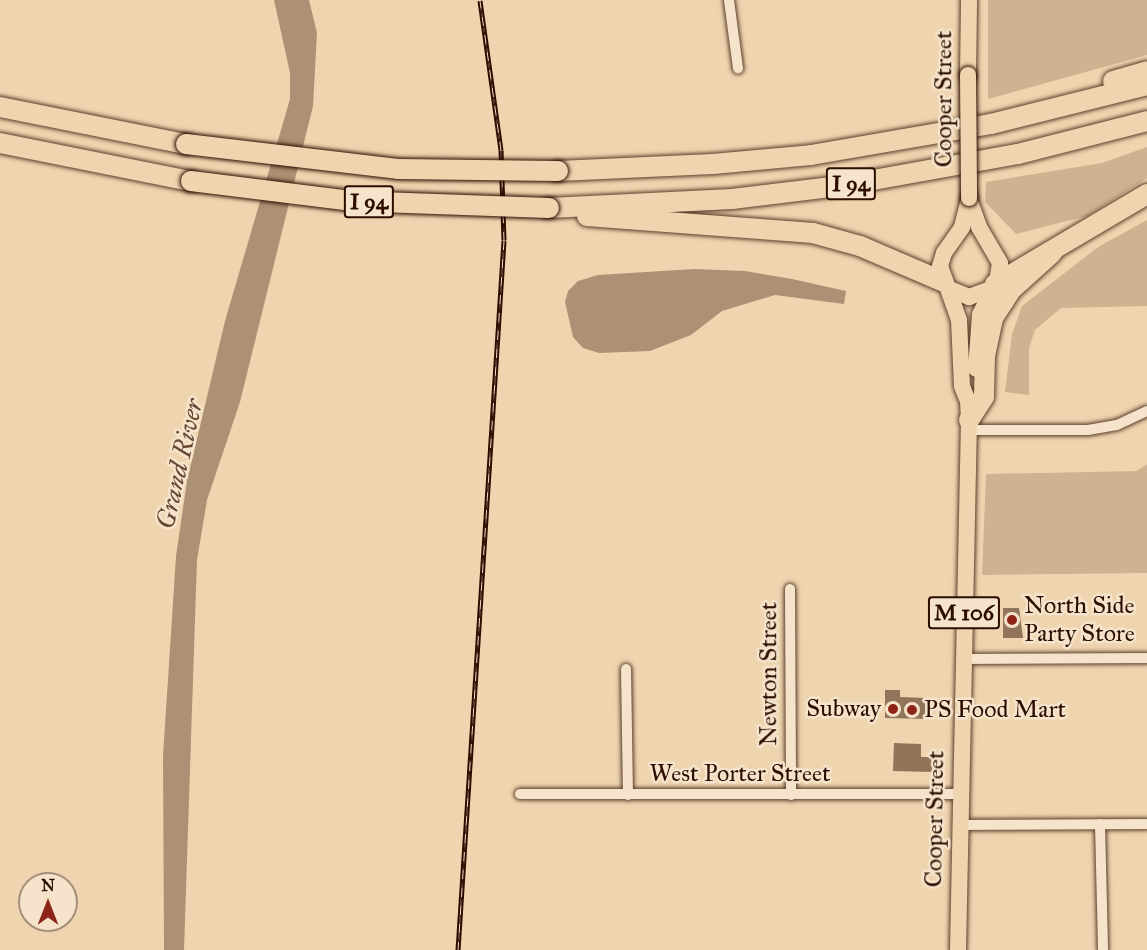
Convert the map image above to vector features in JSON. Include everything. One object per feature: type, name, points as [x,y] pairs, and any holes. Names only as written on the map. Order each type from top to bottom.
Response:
[{"type":"highway","points":[[950,131],[1147,71]]},
{"type":"highway","name":"I 94","points":[[0,107],[186,144],[398,169],[558,171],[702,165],[800,156],[950,131],[1147,85]]},
{"type":"highway","name":"I 94","points":[[0,143],[191,181],[351,201],[549,208],[732,199],[851,184],[1018,154],[1147,121]]},
{"type":"highway","points":[[993,287],[1147,194]]},
{"type":"highway","points":[[549,208],[615,220],[813,233],[860,246],[947,286]]},
{"type":"highway","points":[[969,417],[984,397],[985,356],[993,318],[1012,289],[1052,253]]},
{"type":"main road","name":"Cooper Street","points":[[969,0],[969,198],[962,227],[941,262],[959,320],[962,387],[969,417]]},
{"type":"main road","name":"Cooper Street","points":[[958,950],[959,794],[969,417],[976,388],[978,322],[993,287],[1000,263],[969,198]]},
{"type":"main road","points":[[952,243],[970,237],[989,244]]},
{"type":"main road","points":[[947,286],[969,297],[993,287]]},
{"type":"street","points":[[729,0],[738,68]]},
{"type":"street","points":[[969,417],[1088,430],[1117,425],[1147,411]]},
{"type":"street","name":"Newton Street","points":[[790,589],[791,795]]},
{"type":"street","points":[[963,659],[1147,658]]},
{"type":"street","points":[[626,669],[628,795]]},
{"type":"street","name":"West Porter Street","points":[[520,794],[959,794]]},
{"type":"street","points":[[1100,824],[1103,950]]},
{"type":"street","points":[[959,825],[1147,824]]},
{"type":"shaded area","name":"Grand River","points":[[274,0],[309,0],[317,33],[313,106],[240,402],[207,500],[197,560],[184,950],[164,950],[163,756],[176,556],[187,481],[225,321],[290,99],[290,73]]},
{"type":"shaded area","points":[[988,0],[1147,0],[1147,55],[988,99]]},
{"type":"shaded area","points":[[1147,147],[1147,178],[1087,216],[1016,234],[985,202],[986,182],[1102,163]]},
{"type":"shaded area","points":[[1147,220],[1147,306],[1061,308],[1035,330],[1029,348],[1029,395],[1005,392],[1012,334],[1022,306],[1098,247]]},
{"type":"shaded area","points":[[694,269],[745,271],[846,291],[844,304],[775,295],[722,311],[691,335],[650,351],[599,353],[583,348],[573,337],[565,302],[568,291],[578,281],[598,275]]},
{"type":"shaded area","points":[[1147,464],[1147,573],[982,575],[986,474],[1137,471]]},
{"type":"building","points":[[1003,608],[1019,608],[1023,638],[1003,638]]},
{"type":"building","points":[[885,690],[900,690],[900,697],[928,698],[928,719],[885,718]]},
{"type":"building","points":[[894,743],[921,744],[921,757],[933,757],[932,772],[893,771]]},
{"type":"railway","points":[[458,950],[504,240],[501,150],[480,0]]},
{"type":"place","name":"North Side Party Store","points":[[1012,620]]},
{"type":"place","name":"Subway","points":[[893,709]]},
{"type":"place","name":"PS Food Mart","points":[[912,710]]}]
